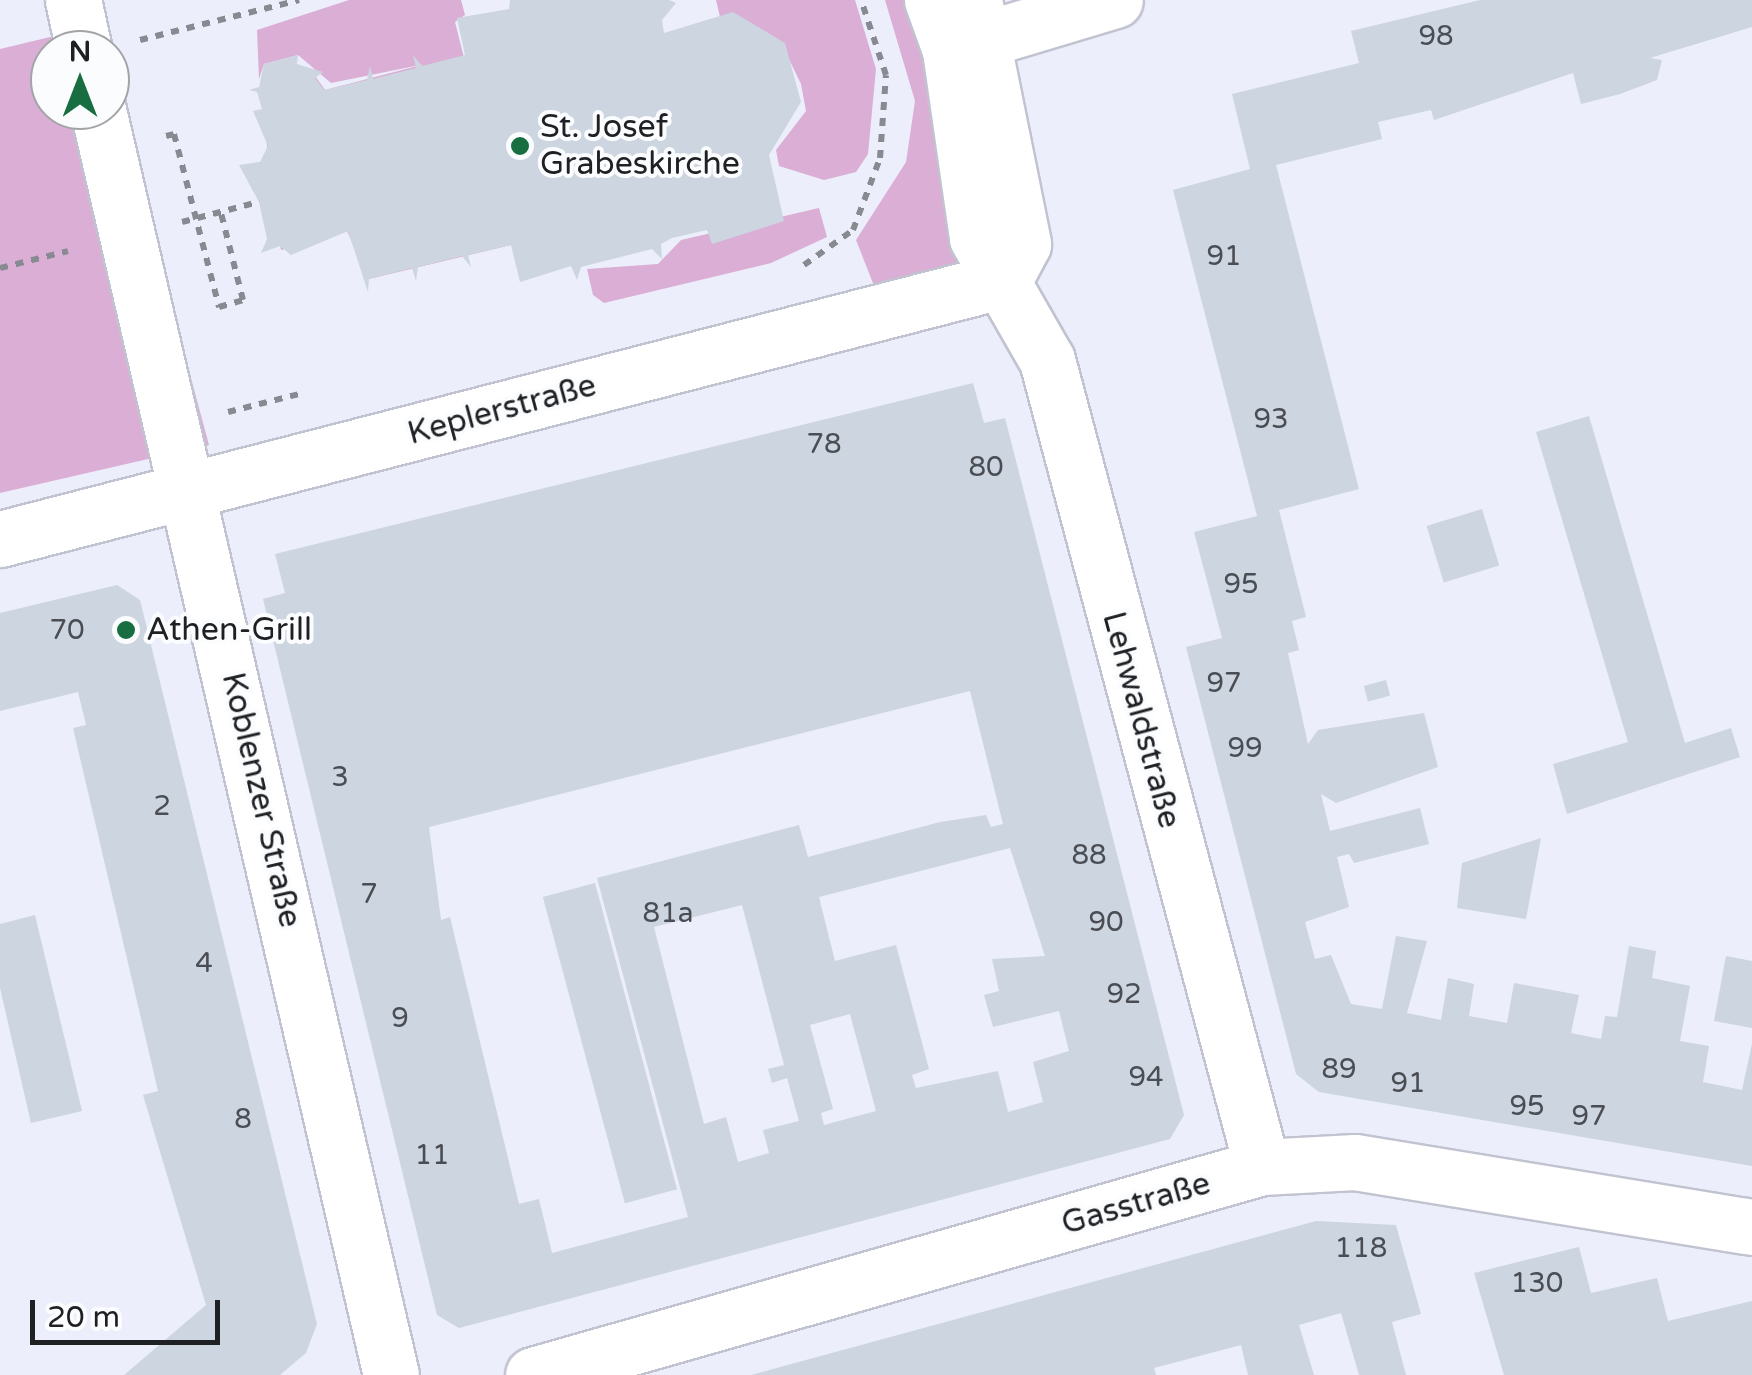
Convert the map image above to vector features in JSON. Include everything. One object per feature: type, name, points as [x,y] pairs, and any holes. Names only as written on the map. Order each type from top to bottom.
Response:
[{"type":"street","points":[[73,0],[91,30]]},
{"type":"street","points":[[1004,280],[1023,244],[960,21],[1115,0]]},
{"type":"street","name":"Koblenzer Straße","points":[[103,130],[190,490],[392,1375]]},
{"type":"street","name":"Keplerstraße","points":[[0,538],[1004,280]]},
{"type":"street","name":"Lehwaldstraße","points":[[1004,280],[1047,360],[1262,1167]]},
{"type":"street","name":"Gasstraße","points":[[533,1375],[603,1367],[1262,1167],[1356,1162],[1752,1226]]},
{"type":"path","points":[[130,41],[299,0]]},
{"type":"path","points":[[797,270],[853,230],[880,158],[886,74],[860,0]]},
{"type":"path","points":[[148,140],[174,134],[218,307],[243,300],[220,213]]},
{"type":"path","points":[[129,235],[259,202]]},
{"type":"path","points":[[173,425],[324,388]]},
{"type":"shaded area","points":[[349,0],[461,0],[465,15],[455,22],[511,245],[369,279],[347,231],[281,250],[262,108],[313,73],[325,90],[425,64],[331,83],[298,55],[264,64],[259,79],[257,30]]},
{"type":"shaded area","points":[[716,0],[855,0],[876,69],[868,154],[856,172],[824,180],[779,166],[776,150],[806,111],[801,84],[785,51],[720,17]]},
{"type":"shaded area","points":[[885,0],[918,0],[964,256],[927,285],[878,296],[856,240],[906,162],[915,101]]},
{"type":"shaded area","points":[[30,42],[30,130],[124,130],[209,445],[0,493],[0,49]]},
{"type":"shaded area","points":[[819,208],[827,237],[771,263],[604,303],[593,295],[587,269],[658,264],[681,240]]},
{"type":"building","name":"St. Josef Grabeskirche","points":[[510,0],[669,0],[676,3],[662,20],[664,33],[733,12],[785,43],[801,102],[769,155],[784,221],[712,244],[707,230],[672,238],[661,244],[662,259],[652,249],[581,267],[577,280],[571,266],[520,282],[511,245],[468,255],[471,267],[462,256],[418,267],[416,281],[412,268],[369,279],[368,292],[348,231],[291,255],[280,246],[261,253],[267,239],[259,202],[239,165],[260,162],[268,146],[253,111],[262,109],[257,92],[249,90],[259,87],[264,64],[298,55],[297,64],[323,72],[315,78],[324,90],[367,80],[370,66],[373,79],[416,68],[413,55],[422,66],[465,55],[457,18],[509,9]]},
{"type":"building","points":[[1480,0],[1752,0],[1752,27],[1650,58],[1662,60],[1657,80],[1620,94],[1581,104],[1573,73],[1434,120],[1431,110],[1378,122],[1382,139],[1276,165],[1359,489],[1279,510],[1306,617],[1292,621],[1299,650],[1288,653],[1308,744],[1318,730],[1424,713],[1438,767],[1336,803],[1321,794],[1330,831],[1420,808],[1429,844],[1354,863],[1349,854],[1337,857],[1349,907],[1305,922],[1315,959],[1331,955],[1351,1004],[1382,1009],[1396,936],[1427,941],[1407,1013],[1441,1020],[1448,978],[1474,984],[1469,1016],[1507,1023],[1514,983],[1579,995],[1571,1033],[1601,1039],[1605,1016],[1617,1017],[1629,946],[1656,951],[1652,978],[1690,986],[1680,1041],[1709,1046],[1703,1082],[1742,1090],[1752,1044],[1752,1166],[1319,1092],[1296,1074],[1186,647],[1222,638],[1194,532],[1257,516],[1173,190],[1250,169],[1232,94],[1359,63],[1351,31]]},
{"type":"building","points":[[973,383],[984,423],[1005,418],[1184,1115],[1170,1139],[459,1328],[437,1315],[263,599],[285,593],[275,554]],"holes":[[[970,691],[1003,824],[991,827],[986,815],[940,822],[808,857],[799,825],[597,878],[688,1217],[552,1253],[539,1199],[519,1204],[450,917],[441,920],[429,827]],[[1010,848],[1045,956],[992,959],[999,991],[984,995],[993,1027],[1059,1011],[1069,1051],[1033,1062],[1043,1102],[1008,1112],[998,1071],[916,1088],[912,1075],[929,1069],[896,945],[835,961],[819,897]],[[742,905],[784,1065],[768,1069],[772,1083],[787,1078],[799,1121],[763,1130],[769,1153],[738,1162],[726,1117],[704,1124],[654,927]],[[850,1014],[876,1111],[824,1125],[821,1113],[833,1109],[810,1025]]]},
{"type":"building","points":[[1589,416],[1685,743],[1731,728],[1740,757],[1567,814],[1553,764],[1628,742],[1536,432]]},
{"type":"building","points":[[1482,509],[1499,565],[1444,582],[1427,526]]},
{"type":"building","points":[[117,585],[140,600],[317,1324],[306,1353],[280,1375],[124,1375],[206,1305],[143,1095],[158,1091],[73,728],[86,725],[78,692],[0,711],[0,613]]},
{"type":"building","points":[[1386,680],[1390,695],[1368,701],[1364,686]]},
{"type":"building","points":[[1541,838],[1526,919],[1457,908],[1462,863]]},
{"type":"building","points":[[595,883],[677,1189],[625,1203],[543,897]]},
{"type":"building","points":[[35,915],[82,1111],[31,1123],[0,988],[0,924]]},
{"type":"building","points":[[1726,956],[1752,961],[1752,1028],[1714,1021]]},
{"type":"building","points":[[1316,1221],[1396,1225],[1421,1314],[1392,1322],[1406,1375],[1359,1375],[1341,1313],[1299,1325],[1314,1375],[1248,1375],[1241,1345],[1154,1368],[1156,1375],[751,1375]]},
{"type":"building","points":[[1579,1247],[1591,1293],[1657,1278],[1668,1321],[1752,1301],[1752,1375],[1504,1375],[1474,1273]]},
{"type":"place","name":"St. Josef Grabeskirche","points":[[520,146]]},
{"type":"place","name":"Athen-Grill","points":[[126,630]]}]
